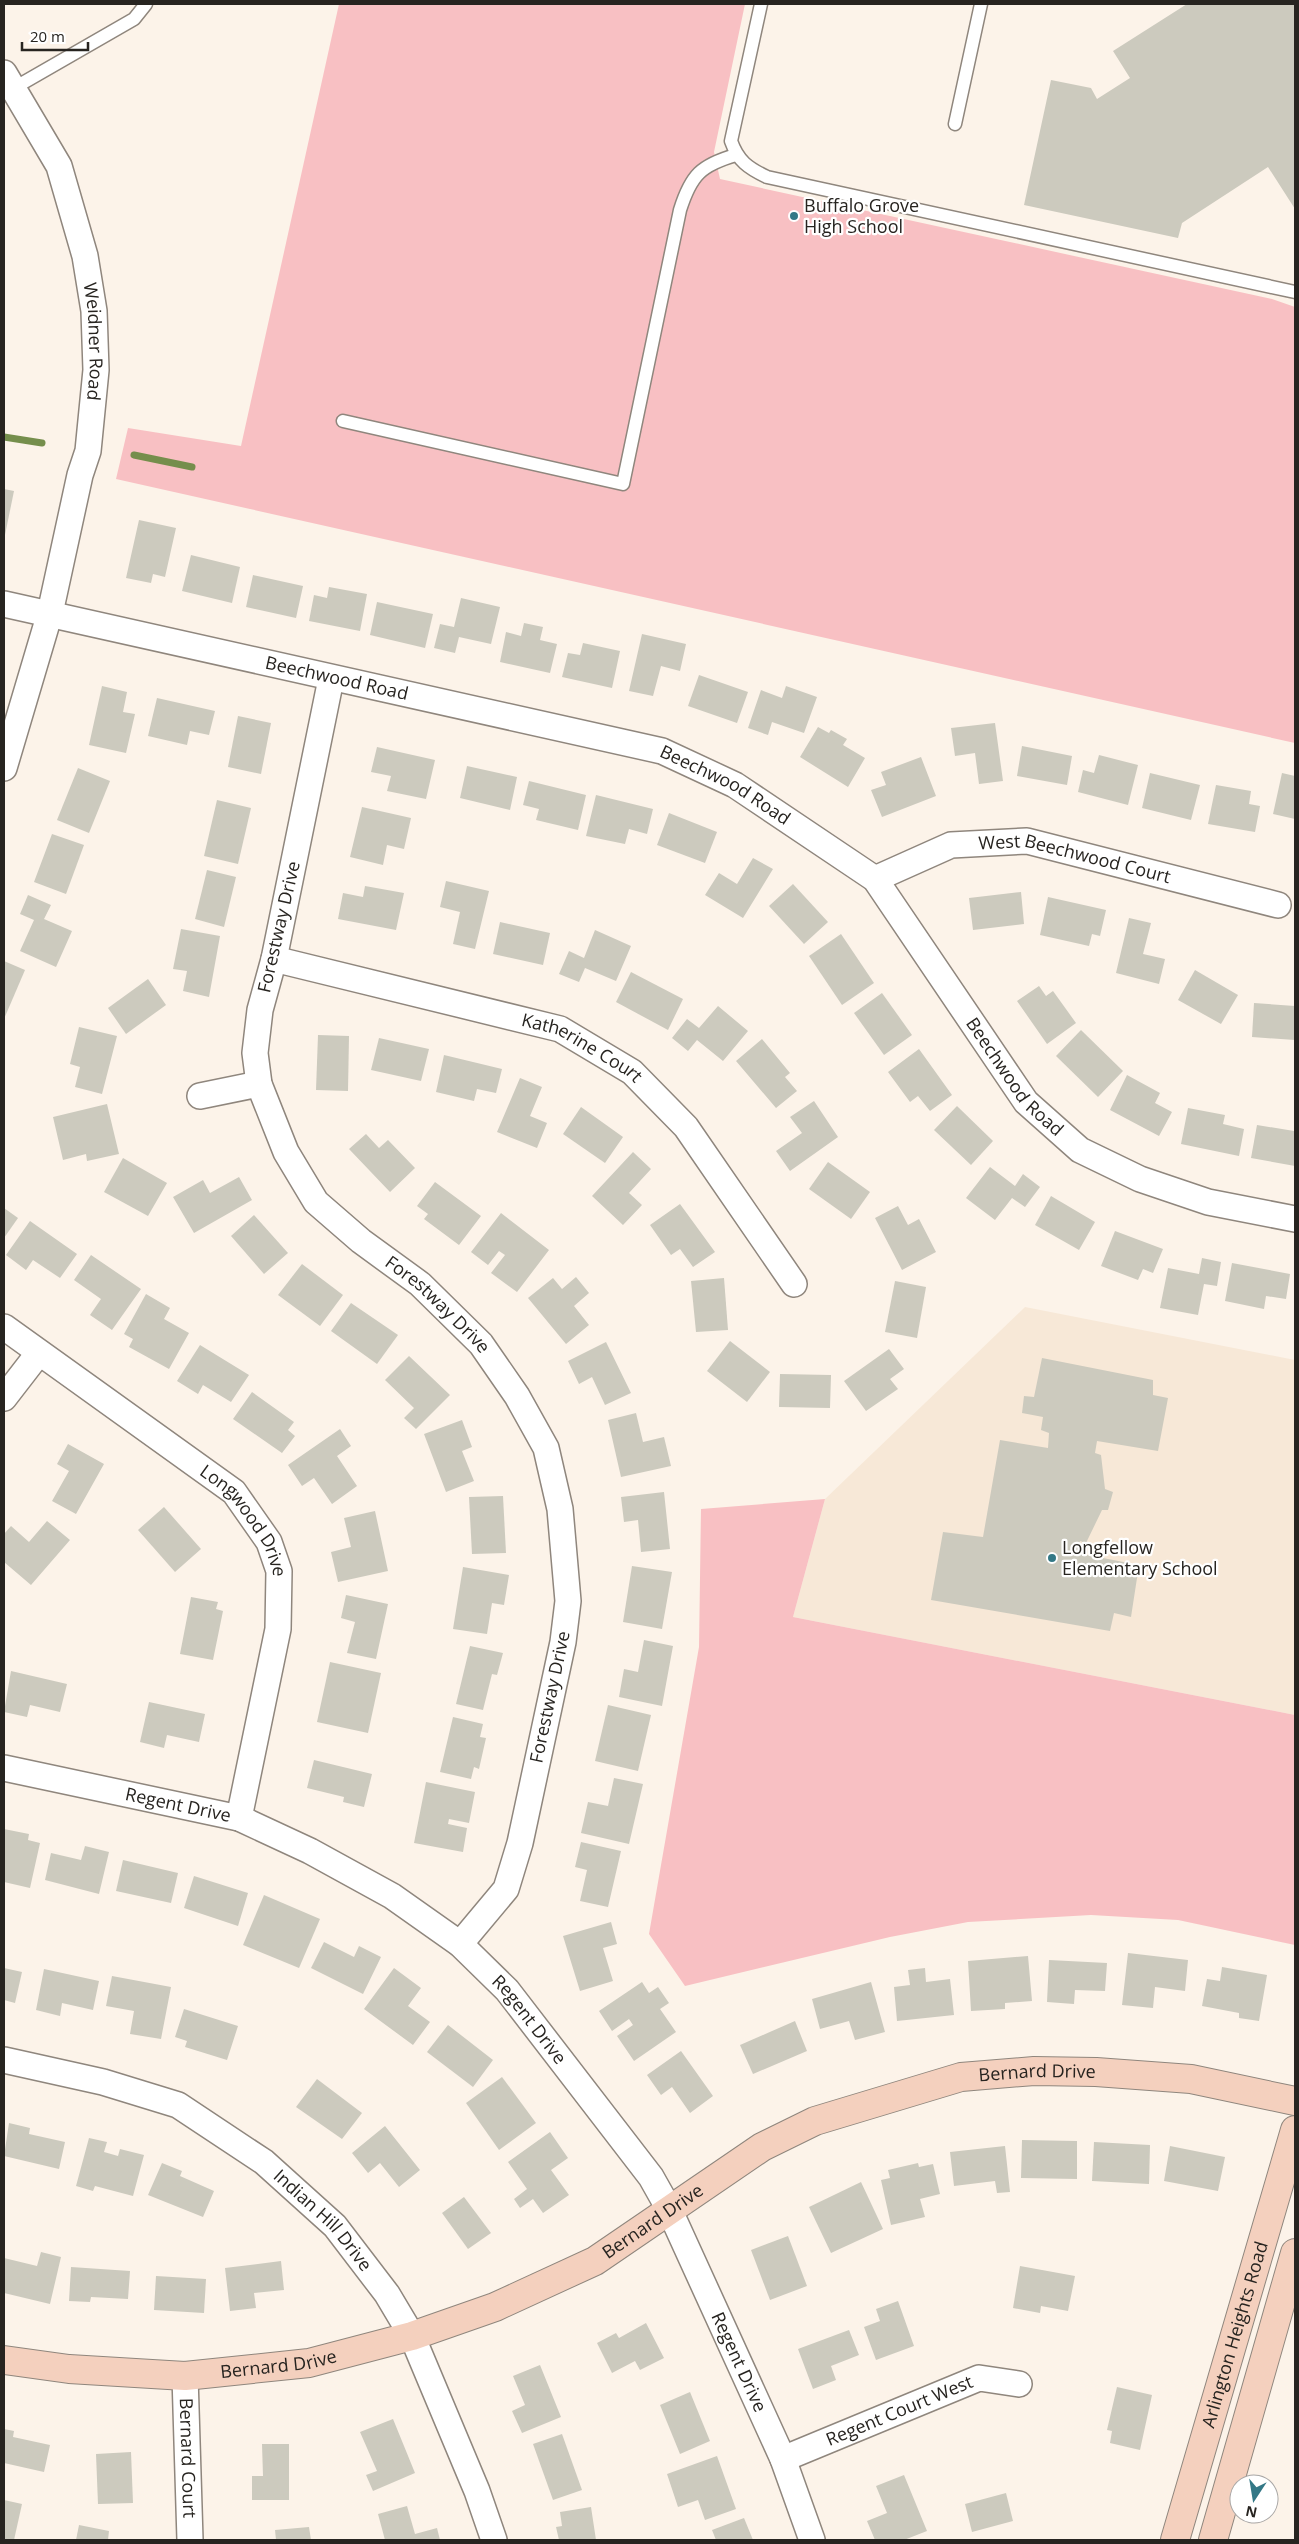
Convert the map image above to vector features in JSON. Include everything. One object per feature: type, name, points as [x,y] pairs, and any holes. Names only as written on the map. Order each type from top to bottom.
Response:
[{"type":"street","name":"Weidner Road","points":[[4,768],[50,613],[80,475],[88,451],[96,370],[94,311],[85,256],[59,166],[7,85]]},
{"type":"street","name":"Beechwood Road","points":[[4,604],[50,613],[331,679],[662,751],[735,786],[875,879],[1026,1102],[1080,1150],[1140,1178],[1208,1202],[1295,1220]]},
{"type":"street","name":"Forestway Drive","points":[[331,679],[274,958],[259,1018],[255,1053],[259,1084],[286,1152],[316,1202],[361,1241],[420,1284],[481,1344],[518,1396],[546,1448],[560,1509],[568,1592],[563,1642],[520,1843],[506,1889],[460,1944]]},
{"type":"street","name":"West Beechwood Court","points":[[875,879],[951,845],[1026,841],[1278,905]]},
{"type":"street","name":"Katherine Court","points":[[274,958],[560,1029],[632,1072],[686,1128],[794,1284]]},
{"type":"street","points":[[200,1096],[259,1084]]},
{"type":"street","name":"Longwood Drive","points":[[4,1327],[38,1354],[234,1492],[270,1542],[279,1571],[278,1629],[239,1818]]},
{"type":"street","points":[[4,1398],[38,1354]]},
{"type":"street","name":"Regent Drive","points":[[4,1768],[239,1818],[310,1851],[392,1896],[460,1944],[506,1990],[650,2177],[669,2209],[782,2459],[812,2540]]},
{"type":"street","name":"Indian Hill Drive","points":[[4,2060],[103,2082],[178,2105],[264,2162],[336,2226],[387,2294],[412,2336],[477,2491],[494,2540]]},
{"type":"street","name":"Bernard Drive","points":[[4,2360],[69,2369],[185,2376],[308,2364],[412,2336],[495,2307],[595,2261],[762,2146],[815,2121],[961,2077],[1034,2071],[1106,2073],[1191,2079],[1295,2101]]},
{"type":"street","name":"Arlington Heights Road","points":[[1175,2540],[1272,2217],[1295,2130]]},
{"type":"street","points":[[1213,2540],[1295,2253]]},
{"type":"street","name":"Bernard Court","points":[[185,2376],[190,2540]]},
{"type":"street","name":"Regent Court West","points":[[782,2459],[979,2378],[1019,2384]]},
{"type":"lane","points":[[7,85],[134,19],[146,4]]},
{"type":"lane","points":[[762,4],[731,141],[736,155],[748,168],[767,177],[1295,292]]},
{"type":"lane","points":[[955,124],[981,4]]},
{"type":"lane","points":[[343,421],[623,484],[680,210],[687,188],[698,171],[714,161],[736,155]]},
{"type":"shaded area","name":"Buffalo Grove High School","points":[[339,4],[745,4],[714,152],[720,179],[1272,299],[1295,307],[1295,743],[116,479],[128,428],[241,446]]},
{"type":"shaded area","name":"Longfellow Elementary School","points":[[1025,1307],[1295,1360],[1295,1715],[793,1617],[825,1499]]},
{"type":"shaded area","points":[[825,1499],[793,1617],[1295,1715],[1295,1945],[1178,1920],[1091,1915],[968,1922],[890,1937],[685,1986],[649,1934],[699,1647],[701,1509]]},
{"type":"building","points":[[1187,4],[1295,4],[1295,209],[1268,167],[1182,223],[1178,238],[1024,205],[1051,80],[1091,88],[1097,99],[1130,78],[1113,51]]},
{"type":"building","points":[[4,489],[14,491],[5,535],[4,535]]},
{"type":"building","points":[[139,520],[176,528],[165,577],[153,574],[151,583],[126,578]]},
{"type":"building","points":[[191,555],[240,567],[232,603],[182,591]]},
{"type":"building","points":[[253,575],[303,586],[296,618],[246,607]]},
{"type":"building","points":[[329,587],[367,594],[360,631],[309,621],[314,595],[327,598]]},
{"type":"building","points":[[461,598],[500,607],[491,644],[459,637],[455,653],[434,648],[440,624],[454,627]]},
{"type":"building","points":[[377,602],[433,614],[425,648],[370,635]]},
{"type":"building","points":[[524,623],[543,627],[540,640],[557,644],[550,673],[500,662],[506,632],[521,636]]},
{"type":"building","points":[[642,634],[686,644],[680,671],[661,666],[653,696],[629,691]]},
{"type":"building","points":[[583,643],[620,651],[612,688],[562,677],[568,653],[580,655]]},
{"type":"building","points":[[699,675],[748,692],[737,723],[688,706]]},
{"type":"building","points":[[102,686],[127,692],[123,712],[135,714],[126,753],[89,745]]},
{"type":"building","points":[[786,686],[817,697],[804,733],[772,722],[768,735],[748,728],[761,690],[782,698]]},
{"type":"building","points":[[157,698],[215,711],[209,735],[190,731],[187,745],[148,736]]},
{"type":"building","points":[[238,716],[271,723],[261,774],[228,767]]},
{"type":"building","points":[[995,723],[1003,781],[979,784],[975,753],[955,756],[951,728]]},
{"type":"building","points":[[818,727],[829,733],[831,730],[847,739],[843,745],[865,758],[848,787],[800,757]]},
{"type":"building","points":[[1022,746],[1072,756],[1067,785],[1017,776]]},
{"type":"building","points":[[377,747],[435,760],[426,799],[387,791],[391,776],[371,772]]},
{"type":"building","points":[[1099,755],[1138,765],[1128,805],[1078,792],[1083,770],[1094,773]]},
{"type":"building","points":[[921,757],[936,796],[882,817],[871,790],[886,785],[881,772]]},
{"type":"building","points":[[467,766],[517,777],[510,810],[460,798]]},
{"type":"building","points":[[78,768],[110,781],[89,833],[57,820]]},
{"type":"building","points":[[1150,773],[1200,785],[1191,820],[1142,808]]},
{"type":"building","points":[[1282,773],[1295,776],[1295,819],[1273,814]]},
{"type":"building","points":[[529,781],[586,795],[578,830],[536,820],[539,809],[523,805]]},
{"type":"building","points":[[1216,785],[1251,791],[1249,804],[1260,806],[1255,832],[1208,824]]},
{"type":"building","points":[[596,795],[653,809],[647,834],[629,829],[625,844],[586,836]]},
{"type":"building","points":[[217,800],[251,808],[238,864],[204,856]]},
{"type":"building","points":[[362,807],[411,818],[404,849],[387,845],[383,865],[350,857]]},
{"type":"building","points":[[669,813],[717,832],[705,863],[657,845]]},
{"type":"building","points":[[52,834],[84,845],[66,894],[34,882]]},
{"type":"building","points":[[753,858],[773,869],[743,918],[705,895],[719,873],[737,884]]},
{"type":"building","points":[[207,870],[236,877],[224,927],[195,919]]},
{"type":"building","points":[[446,881],[489,891],[475,949],[453,944],[460,912],[440,907]]},
{"type":"building","points":[[793,884],[828,922],[804,944],[769,906]]},
{"type":"building","points":[[365,886],[404,893],[396,930],[338,919],[343,893],[363,897]]},
{"type":"building","points":[[1021,892],[1024,924],[973,930],[969,898]]},
{"type":"building","points":[[28,895],[51,905],[44,919],[72,931],[56,967],[20,951],[34,920],[20,914]]},
{"type":"building","points":[[1048,897],[1106,910],[1100,936],[1092,934],[1089,946],[1040,935]]},
{"type":"building","points":[[1129,918],[1151,923],[1143,954],[1165,959],[1159,984],[1116,973]]},
{"type":"building","points":[[500,922],[550,933],[543,965],[493,954]]},
{"type":"building","points":[[181,929],[220,936],[209,997],[183,991],[187,971],[173,969]]},
{"type":"building","points":[[595,930],[631,946],[616,981],[585,968],[579,982],[559,974],[569,951],[584,958]]},
{"type":"building","points":[[841,934],[874,983],[842,1005],[809,956]]},
{"type":"building","points":[[4,961],[25,970],[4,1019]]},
{"type":"building","points":[[1195,970],[1238,995],[1221,1024],[1178,1000]]},
{"type":"building","points":[[631,972],[683,999],[668,1030],[616,1002]]},
{"type":"building","points":[[148,979],[166,1005],[126,1034],[108,1008]]},
{"type":"building","points":[[1039,986],[1046,996],[1053,991],[1076,1023],[1047,1044],[1017,1001]]},
{"type":"building","points":[[882,993],[912,1035],[884,1055],[854,1013]]},
{"type":"building","points":[[1254,1003],[1295,1006],[1295,1040],[1252,1037]]},
{"type":"building","points":[[718,1006],[748,1031],[723,1061],[697,1040],[688,1051],[672,1038],[687,1019],[699,1028]]},
{"type":"building","points":[[79,1027],[117,1036],[102,1094],[75,1087],[80,1067],[70,1064]]},
{"type":"building","points":[[1081,1030],[1123,1071],[1098,1097],[1056,1056]]},
{"type":"building","points":[[318,1035],[349,1036],[348,1091],[316,1090]]},
{"type":"building","points":[[379,1038],[429,1049],[421,1081],[371,1070]]},
{"type":"building","points":[[762,1039],[790,1073],[785,1077],[797,1091],[776,1108],[736,1061]]},
{"type":"building","points":[[919,1049],[952,1095],[930,1111],[918,1096],[910,1102],[888,1072]]},
{"type":"building","points":[[444,1055],[502,1069],[496,1093],[477,1089],[474,1101],[436,1092]]},
{"type":"building","points":[[1127,1075],[1160,1093],[1155,1103],[1172,1112],[1159,1136],[1110,1110]]},
{"type":"building","points":[[520,1078],[542,1087],[530,1116],[547,1123],[537,1148],[497,1132]]},
{"type":"building","points":[[814,1101],[838,1137],[790,1171],[776,1151],[802,1133],[790,1117]]},
{"type":"building","points":[[107,1104],[119,1154],[87,1161],[86,1154],[63,1160],[53,1117]]},
{"type":"building","points":[[957,1106],[993,1141],[971,1165],[934,1130]]},
{"type":"building","points":[[581,1107],[623,1137],[605,1163],[563,1134]]},
{"type":"building","points":[[1188,1108],[1225,1115],[1223,1124],[1244,1129],[1239,1156],[1181,1144]]},
{"type":"building","points":[[1257,1125],[1294,1131],[1295,1166],[1251,1158]]},
{"type":"building","points":[[366,1134],[379,1148],[388,1140],[415,1168],[390,1192],[349,1149]]},
{"type":"building","points":[[633,1152],[651,1169],[629,1193],[642,1205],[623,1225],[592,1196]]},
{"type":"building","points":[[123,1158],[167,1183],[148,1216],[104,1192]]},
{"type":"building","points":[[828,1162],[870,1192],[851,1219],[809,1189]]},
{"type":"building","points":[[990,1167],[1015,1186],[1023,1174],[1040,1187],[1025,1207],[1012,1198],[995,1220],[966,1198]]},
{"type":"building","points":[[239,1177],[252,1200],[194,1233],[173,1197],[203,1180],[210,1193]]},
{"type":"building","points":[[435,1182],[481,1216],[459,1245],[424,1219],[428,1214],[417,1206]]},
{"type":"building","points":[[1051,1196],[1095,1222],[1079,1250],[1035,1225]]},
{"type":"building","points":[[680,1204],[715,1252],[693,1267],[680,1249],[671,1255],[650,1225]]},
{"type":"building","points":[[898,1206],[908,1225],[919,1219],[936,1252],[902,1270],[875,1218]]},
{"type":"building","points":[[4,1208],[18,1218],[4,1238]]},
{"type":"building","points":[[501,1213],[549,1250],[517,1292],[491,1273],[505,1255],[499,1251],[488,1265],[471,1252]]},
{"type":"building","points":[[254,1215],[288,1253],[264,1274],[231,1236]]},
{"type":"building","points":[[30,1221],[77,1254],[60,1278],[33,1260],[26,1270],[6,1255]]},
{"type":"building","points":[[1115,1231],[1163,1249],[1153,1273],[1143,1269],[1138,1280],[1101,1266]]},
{"type":"building","points":[[91,1255],[141,1289],[112,1330],[90,1315],[101,1299],[74,1280]]},
{"type":"building","points":[[1202,1258],[1221,1262],[1217,1286],[1204,1284],[1198,1315],[1160,1308],[1168,1268],[1199,1274]]},
{"type":"building","points":[[1232,1263],[1290,1274],[1286,1299],[1266,1296],[1264,1309],[1225,1301]]},
{"type":"building","points":[[302,1264],[343,1295],[320,1326],[278,1295]]},
{"type":"building","points":[[576,1277],[589,1293],[574,1306],[589,1325],[566,1344],[528,1298],[553,1278],[562,1289]]},
{"type":"building","points":[[724,1278],[728,1330],[696,1332],[691,1281]]},
{"type":"building","points":[[895,1281],[926,1287],[917,1338],[885,1332]]},
{"type":"building","points":[[146,1294],[170,1308],[164,1319],[189,1333],[169,1369],[129,1347],[133,1339],[124,1334]]},
{"type":"building","points":[[351,1303],[398,1335],[377,1364],[331,1331]]},
{"type":"building","points":[[730,1341],[770,1372],[747,1402],[707,1371]]},
{"type":"building","points":[[606,1342],[631,1393],[605,1405],[592,1377],[579,1384],[568,1361]]},
{"type":"building","points":[[200,1345],[249,1375],[231,1402],[203,1385],[198,1394],[177,1381]]},
{"type":"building","points":[[889,1349],[904,1369],[890,1379],[898,1389],[866,1411],[844,1381]]},
{"type":"building","points":[[409,1356],[450,1395],[416,1429],[404,1418],[414,1408],[385,1380]]},
{"type":"building","points":[[1042,1358],[1153,1380],[1153,1395],[1168,1398],[1158,1451],[1097,1441],[1095,1453],[1101,1455],[1105,1489],[1113,1492],[1108,1510],[1102,1510],[1086,1543],[1080,1541],[1077,1553],[1139,1565],[1131,1617],[1114,1613],[1110,1631],[931,1600],[943,1532],[983,1537],[1000,1440],[1048,1448],[1049,1433],[1041,1430],[1043,1417],[1022,1413],[1024,1396],[1034,1397]]},
{"type":"building","points":[[780,1374],[831,1375],[830,1408],[779,1407]]},
{"type":"building","points":[[252,1392],[294,1422],[288,1430],[295,1436],[282,1453],[233,1419]]},
{"type":"building","points":[[636,1413],[643,1442],[664,1437],[671,1466],[621,1477],[608,1420]]},
{"type":"building","points":[[462,1420],[472,1447],[462,1451],[474,1481],[446,1492],[424,1434]]},
{"type":"building","points":[[340,1429],[351,1446],[337,1456],[357,1486],[332,1504],[314,1478],[302,1486],[288,1465]]},
{"type":"building","points":[[68,1444],[104,1464],[76,1514],[52,1501],[69,1471],[57,1464]]},
{"type":"building","points":[[664,1492],[670,1549],[641,1552],[638,1520],[624,1522],[621,1497]]},
{"type":"building","points":[[503,1496],[506,1553],[472,1554],[469,1497]]},
{"type":"building","points":[[164,1507],[201,1549],[175,1572],[138,1530]]},
{"type":"building","points":[[375,1511],[388,1571],[338,1582],[331,1552],[351,1547],[344,1518]]},
{"type":"building","points":[[47,1521],[70,1540],[31,1585],[4,1562],[4,1534],[11,1526],[29,1542]]},
{"type":"building","points":[[632,1566],[672,1572],[662,1629],[623,1622]]},
{"type":"building","points":[[463,1567],[509,1575],[504,1605],[492,1603],[487,1634],[453,1629]]},
{"type":"building","points":[[346,1595],[388,1604],[376,1659],[347,1653],[355,1622],[341,1618]]},
{"type":"building","points":[[191,1597],[218,1602],[216,1609],[223,1611],[213,1660],[180,1654]]},
{"type":"building","points":[[644,1640],[673,1646],[662,1706],[619,1697],[624,1669],[638,1672]]},
{"type":"building","points":[[470,1646],[503,1653],[497,1675],[492,1674],[483,1710],[456,1704]]},
{"type":"building","points":[[330,1662],[381,1673],[368,1733],[317,1722]]},
{"type":"building","points":[[11,1671],[67,1684],[60,1712],[30,1705],[27,1717],[4,1712]]},
{"type":"building","points":[[149,1702],[205,1714],[199,1742],[167,1735],[164,1748],[140,1742]]},
{"type":"building","points":[[608,1705],[651,1715],[638,1771],[595,1761]]},
{"type":"building","points":[[453,1717],[483,1724],[480,1737],[486,1738],[479,1769],[474,1767],[471,1779],[440,1772]]},
{"type":"building","points":[[314,1760],[372,1774],[364,1807],[343,1802],[344,1797],[307,1788]]},
{"type":"building","points":[[614,1778],[643,1784],[629,1844],[581,1833],[588,1802],[608,1806]]},
{"type":"building","points":[[426,1782],[475,1792],[469,1823],[449,1819],[448,1824],[467,1828],[463,1852],[414,1843]]},
{"type":"building","points":[[4,1829],[29,1834],[28,1840],[40,1843],[30,1888],[4,1882]]},
{"type":"building","points":[[581,1842],[621,1851],[608,1907],[580,1901],[587,1870],[575,1867]]},
{"type":"building","points":[[85,1846],[109,1852],[99,1894],[45,1880],[51,1853],[81,1860]]},
{"type":"building","points":[[123,1860],[178,1873],[171,1903],[116,1891]]},
{"type":"building","points":[[194,1876],[248,1893],[238,1926],[184,1908]]},
{"type":"building","points":[[264,1895],[320,1919],[299,1968],[243,1945]]},
{"type":"building","points":[[611,1922],[617,1944],[603,1948],[613,1981],[580,1991],[563,1936]]},
{"type":"building","points":[[324,1942],[354,1957],[359,1946],[381,1957],[363,1994],[311,1968]]},
{"type":"building","points":[[1128,1953],[1188,1960],[1185,1991],[1155,1987],[1153,2008],[1122,2005]]},
{"type":"building","points":[[1028,1956],[1032,2001],[1005,2003],[1005,2009],[971,2011],[968,1961]]},
{"type":"building","points":[[1049,1960],[1107,1963],[1105,1991],[1075,1990],[1074,2004],[1047,2002]]},
{"type":"building","points":[[1222,1967],[1267,1975],[1259,2021],[1239,2018],[1239,2013],[1202,2006],[1207,1979],[1220,1981]]},
{"type":"building","points":[[4,1968],[22,1972],[15,2003],[4,2000]]},
{"type":"building","points":[[394,1968],[421,1988],[408,2006],[430,2022],[413,2045],[364,2009]]},
{"type":"building","points":[[925,1968],[926,1982],[950,1979],[954,2015],[897,2021],[894,1987],[910,1985],[908,1970]]},
{"type":"building","points":[[44,1969],[99,1981],[93,2010],[62,2003],[60,2016],[36,2010]]},
{"type":"building","points":[[112,1976],[171,1987],[161,2039],[130,2034],[134,2011],[106,2006]]},
{"type":"building","points":[[642,1982],[649,1993],[658,1987],[669,2003],[660,2009],[676,2032],[634,2061],[617,2036],[633,2025],[629,2019],[612,2031],[599,2011]]},
{"type":"building","points":[[871,1982],[885,2032],[855,2040],[849,2021],[820,2029],[812,1999]]},
{"type":"building","points":[[184,2009],[238,2026],[227,2060],[185,2047],[187,2041],[175,2037]]},
{"type":"building","points":[[795,2021],[807,2051],[753,2074],[740,2045]]},
{"type":"building","points":[[448,2025],[493,2060],[473,2087],[427,2052]]},
{"type":"building","points":[[681,2051],[713,2096],[690,2113],[672,2087],[661,2095],[647,2075]]},
{"type":"building","points":[[502,2077],[536,2123],[499,2150],[466,2103]]},
{"type":"building","points":[[317,2079],[362,2113],[342,2139],[296,2107]]},
{"type":"building","points":[[9,2123],[30,2128],[29,2134],[65,2142],[59,2169],[4,2156]]},
{"type":"building","points":[[385,2126],[420,2170],[399,2187],[380,2163],[368,2173],[352,2153]]},
{"type":"building","points":[[550,2132],[568,2158],[551,2170],[569,2195],[543,2213],[533,2199],[520,2208],[514,2199],[527,2189],[508,2162]]},
{"type":"building","points":[[89,2138],[107,2142],[104,2152],[118,2156],[120,2149],[144,2155],[133,2196],[95,2186],[93,2191],[76,2186]]},
{"type":"building","points":[[1022,2140],[1077,2141],[1077,2179],[1021,2178]]},
{"type":"building","points":[[1094,2142],[1150,2145],[1149,2184],[1092,2181]]},
{"type":"building","points":[[1005,2146],[1010,2192],[997,2193],[995,2181],[954,2186],[950,2152]]},
{"type":"building","points":[[1170,2146],[1225,2157],[1218,2191],[1164,2181]]},
{"type":"building","points":[[162,2163],[182,2171],[180,2176],[214,2191],[203,2217],[148,2195]]},
{"type":"building","points":[[918,2163],[919,2167],[933,2164],[940,2194],[920,2199],[925,2217],[891,2225],[881,2180],[890,2178],[888,2170]]},
{"type":"building","points":[[861,2182],[883,2229],[831,2253],[809,2207]]},
{"type":"building","points":[[464,2197],[491,2233],[468,2249],[442,2213]]},
{"type":"building","points":[[788,2236],[807,2286],[770,2300],[751,2250]]},
{"type":"building","points":[[41,2252],[61,2257],[50,2304],[4,2293],[4,2258],[37,2266]]},
{"type":"building","points":[[281,2261],[284,2290],[254,2293],[256,2308],[230,2311],[225,2268]]},
{"type":"building","points":[[1020,2266],[1075,2276],[1068,2311],[1041,2306],[1040,2313],[1013,2308]]},
{"type":"building","points":[[71,2267],[130,2271],[128,2299],[91,2297],[90,2302],[69,2301]]},
{"type":"building","points":[[156,2276],[206,2279],[204,2313],[154,2310]]},
{"type":"building","points":[[898,2301],[914,2346],[876,2360],[864,2327],[880,2321],[876,2309]]},
{"type":"building","points":[[646,2323],[664,2358],[640,2370],[635,2361],[612,2373],[597,2343],[616,2333],[619,2338]]},
{"type":"building","points":[[849,2330],[859,2355],[831,2366],[836,2380],[813,2389],[798,2349]]},
{"type":"building","points":[[540,2365],[561,2417],[522,2433],[512,2411],[525,2405],[513,2376]]},
{"type":"building","points":[[1117,2387],[1152,2395],[1140,2450],[1110,2443],[1112,2431],[1107,2430]]},
{"type":"building","points":[[690,2392],[710,2441],[680,2454],[660,2405]]},
{"type":"building","points":[[393,2419],[415,2473],[373,2491],[366,2475],[377,2471],[360,2432]]},
{"type":"building","points":[[4,2429],[14,2431],[13,2437],[50,2445],[44,2472],[4,2463]]},
{"type":"building","points":[[562,2434],[582,2490],[553,2500],[533,2444]]},
{"type":"building","points":[[262,2444],[289,2444],[289,2500],[252,2500],[252,2476],[263,2476]]},
{"type":"building","points":[[131,2452],[133,2503],[98,2504],[96,2454]]},
{"type":"building","points":[[717,2456],[736,2509],[705,2520],[698,2500],[678,2507],[667,2474]]},
{"type":"building","points":[[904,2475],[927,2531],[904,2540],[875,2540],[867,2521],[887,2513],[876,2486]]},
{"type":"building","points":[[1006,2493],[1013,2521],[972,2532],[965,2504]]},
{"type":"building","points":[[4,2500],[22,2504],[14,2540],[4,2540]]},
{"type":"building","points":[[407,2506],[415,2534],[437,2528],[440,2540],[385,2540],[378,2514]]},
{"type":"building","points":[[591,2507],[596,2540],[559,2540],[556,2527],[562,2526],[560,2512]]},
{"type":"building","points":[[744,2518],[753,2540],[716,2540],[712,2530]]},
{"type":"building","points":[[79,2525],[109,2531],[108,2540],[76,2540]]},
{"type":"building","points":[[309,2527],[311,2540],[276,2540],[275,2530]]},
{"type":"waterway","points":[[4,437],[42,443]]},
{"type":"waterway","points":[[134,455],[192,467]]},
{"type":"place","name":"Buffalo Grove High School","points":[[794,216]]},
{"type":"place","name":"Longfellow Elementary School","points":[[1052,1558]]}]
